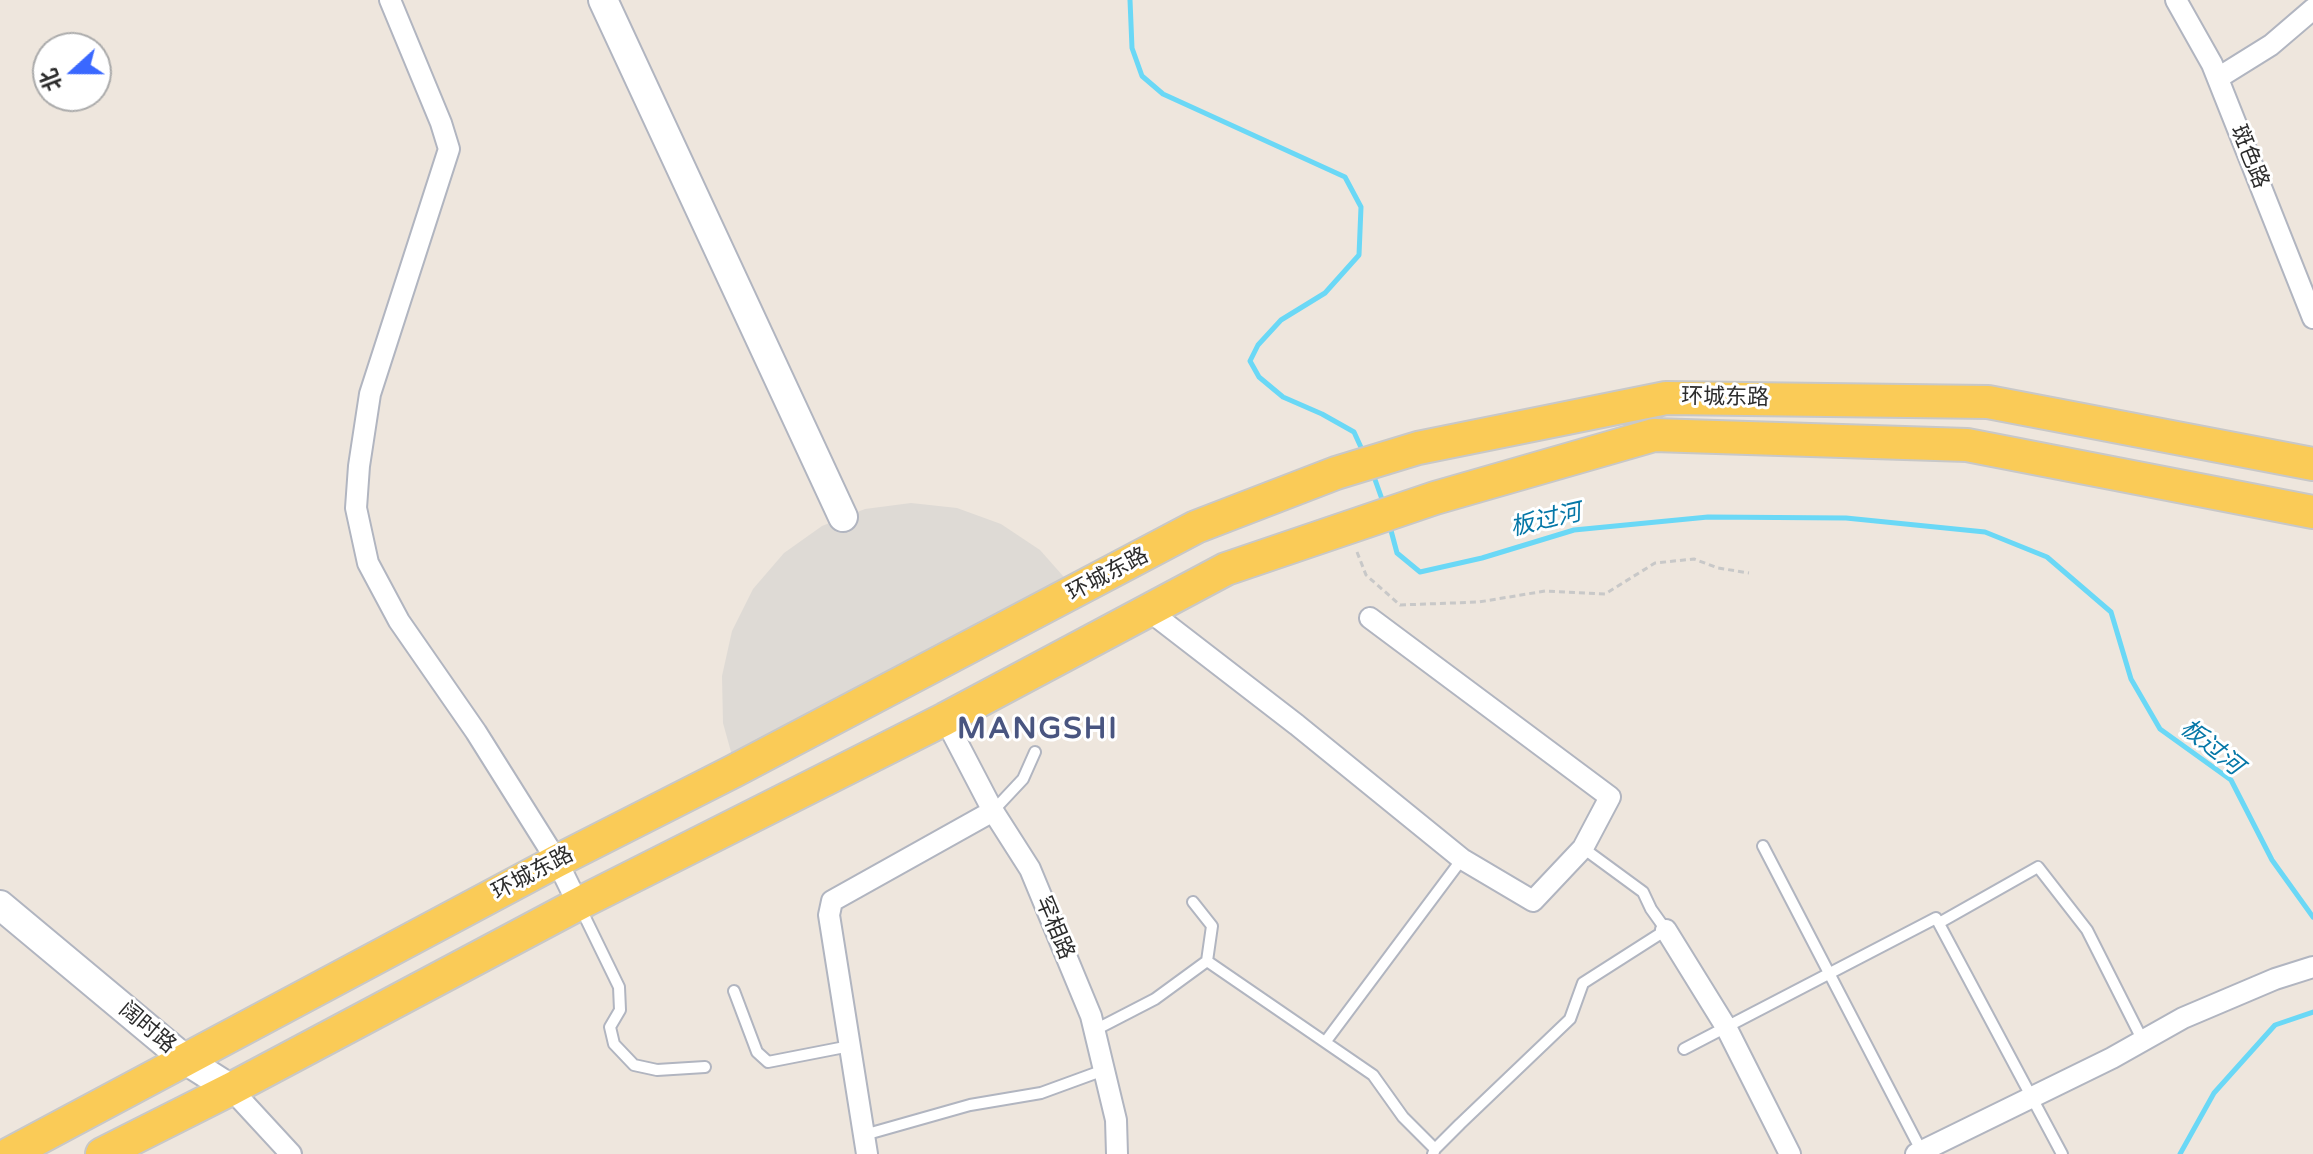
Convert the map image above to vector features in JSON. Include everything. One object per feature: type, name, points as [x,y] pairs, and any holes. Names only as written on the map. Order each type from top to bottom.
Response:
[{"type":"main road","name":"环城东路","points":[[9,1154],[557,861],[1196,527],[1336,473],[1418,448],[1666,398],[1988,402],[2313,464]]},
{"type":"main road","name":"环城东路","points":[[102,1154],[231,1089],[578,904],[945,719],[1226,569],[1435,498],[1654,435],[1967,445],[2313,512]]},
{"type":"street","points":[[390,0],[449,149],[370,394],[356,508],[368,563],[399,621],[476,732],[557,861],[578,904]]},
{"type":"street","points":[[603,0],[843,517]]},
{"type":"street","name":"斑色路","points":[[2176,0],[2218,78],[2313,318]]},
{"type":"street","points":[[2218,78],[2271,45],[2313,9]]},
{"type":"street","points":[[1148,610],[1297,725],[1462,859],[1533,901],[1583,848],[1610,797],[1370,618]]},
{"type":"street","name":"罕相路","points":[[945,719],[993,811],[1030,869],[1095,1030],[1116,1120],[1117,1154]]},
{"type":"street","points":[[866,1144],[829,915],[832,901],[993,811]]},
{"type":"street","name":"阔时路","points":[[0,905],[187,1061],[231,1089],[291,1154]]},
{"type":"street","points":[[1666,930],[1726,1027],[1790,1154]]},
{"type":"street","points":[[1920,1153],[2183,1018],[2275,979],[2313,967]]},
{"type":"lane","points":[[993,811],[1023,779],[1035,752]]},
{"type":"lane","points":[[1763,846],[1920,1153]]},
{"type":"lane","points":[[1207,961],[1373,1075],[1403,1117],[1434,1152],[1570,1019],[1583,983],[1666,930],[1643,892],[1583,848]]},
{"type":"lane","points":[[1326,1041],[1462,859]]},
{"type":"lane","points":[[1939,923],[2038,867],[2087,930],[2143,1041]]},
{"type":"lane","points":[[1095,1030],[1155,999],[1207,961],[1212,926],[1193,902]]},
{"type":"lane","points":[[578,904],[619,987],[620,1010],[610,1027],[614,1044],[634,1065],[657,1070],[705,1067]]},
{"type":"lane","points":[[1684,1049],[1936,918],[2062,1154]]},
{"type":"lane","points":[[734,991],[757,1052],[768,1062],[850,1046]]},
{"type":"lane","points":[[866,1144],[970,1105],[1041,1093],[1104,1070]]},
{"type":"path","points":[[1350,525],[1366,575],[1400,605],[1479,602],[1545,591],[1605,594],[1655,563],[1694,559],[1718,568],[1749,573]]},
{"type":"shaded area","points":[[911,503],[957,508],[1001,524],[1040,550],[1071,585],[736,770],[723,723],[722,676],[732,631],[753,589],[784,553],[822,526],[865,509]]},
{"type":"waterway","name":"板过河","points":[[1130,0],[1132,48],[1142,76],[1163,94],[1345,177],[1361,207],[1359,255],[1325,293],[1281,320],[1258,345],[1250,361],[1259,377],[1283,397],[1354,432],[1364,454]]},
{"type":"waterway","name":"板过河","points":[[1373,474],[1383,502]]},
{"type":"waterway","name":"板过河","points":[[1389,523],[1397,553],[1420,572],[1482,558],[1574,530],[1708,517],[1846,518],[1985,532],[2047,557],[2111,612],[2131,679],[2160,729],[2231,780],[2272,860],[2313,917]]},
{"type":"waterway","name":"板过河","points":[[2180,1154],[2214,1093],[2275,1025],[2313,1012]]},
{"type":"district","name":"MANGSHI","points":[[1038,730]]}]
